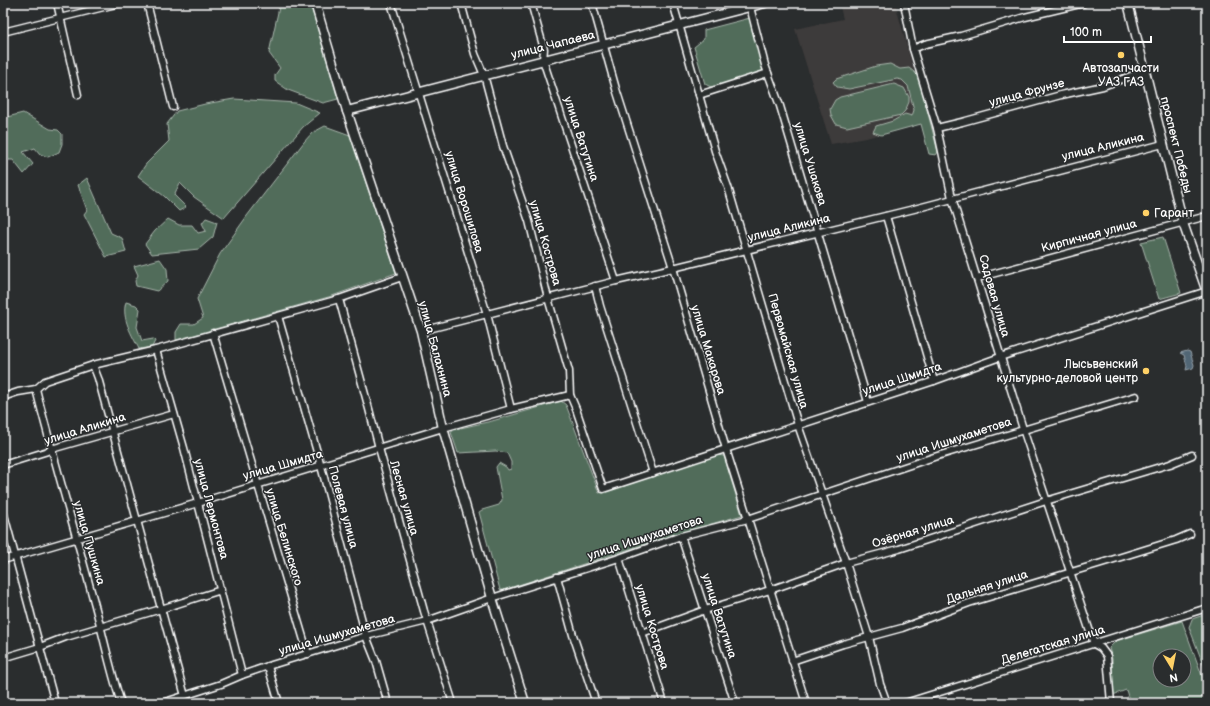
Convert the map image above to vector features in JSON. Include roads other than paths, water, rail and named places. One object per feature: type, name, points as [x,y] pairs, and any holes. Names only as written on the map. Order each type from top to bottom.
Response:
[{"type":"street","points":[[57,3],[78,95]]},
{"type":"street","points":[[3,32],[120,3]]},
{"type":"street","points":[[147,3],[174,107]]},
{"type":"street","name":"улица Балахнина","points":[[315,3],[347,111],[420,331],[443,428],[492,598],[525,703]]},
{"type":"street","name":"улица Ворошилова","points":[[391,3],[487,314],[511,409]]},
{"type":"street","name":"улица Кострова","points":[[460,3],[475,54],[484,75],[503,146],[529,221],[548,298],[569,371],[570,395],[597,474],[604,489]]},
{"type":"street","name":"улица Ватутина","points":[[531,3],[544,49],[543,60],[574,149],[616,281]]},
{"type":"street","name":"улица Макарова","points":[[592,3],[603,45],[648,193],[673,268],[726,449],[806,703]]},
{"type":"street","name":"Первомайская улица","points":[[673,3],[798,425],[846,563],[869,637],[880,684],[887,703]]},
{"type":"street","name":"улица Чапаева","points":[[347,111],[680,25],[750,5],[765,3]]},
{"type":"street","name":"Садовая улица","points":[[904,3],[913,49],[937,128],[952,198],[1022,429],[1094,644],[1101,648],[1107,656],[1111,703]]},
{"type":"street","points":[[913,49],[925,44],[961,36],[1025,17],[1084,3]]},
{"type":"street","name":"проспект Победы","points":[[1128,3],[1183,223],[1207,291]]},
{"type":"street","name":"улица Ушакова","points":[[750,5],[768,73],[780,106],[868,402]]},
{"type":"street","name":"улица Фрунзе","points":[[937,128],[1061,94],[1103,86],[1145,71]]},
{"type":"street","points":[[699,95],[768,73]]},
{"type":"street","name":"улица Аликина","points":[[420,331],[595,286],[886,216],[1163,144]]},
{"type":"street","points":[[886,216],[934,381]]},
{"type":"street","name":"Кирпичная улица","points":[[977,278],[1207,216]]},
{"type":"street","points":[[3,397],[18,392],[36,389],[45,381],[93,365],[156,350],[339,299],[402,277]]},
{"type":"street","points":[[595,286],[653,473]]},
{"type":"street","name":"улица Шмидта","points":[[604,489],[934,381],[1000,357],[1207,291]]},
{"type":"street","name":"Лесная улица","points":[[339,299],[427,621],[453,703]]},
{"type":"street","name":"Полевая улица","points":[[278,316],[321,466],[366,636],[376,661],[388,703]]},
{"type":"street","name":"улица Белинского","points":[[213,334],[308,654]]},
{"type":"street","name":"улица Лермонтова","points":[[156,350],[198,503],[242,675]]},
{"type":"street","points":[[93,365],[98,378],[138,521],[185,696]]},
{"type":"street","name":"улица Пушкина","points":[[36,389],[51,450],[77,538],[101,626],[112,675],[121,703]]},
{"type":"street","name":"улица Шмидта","points":[[3,560],[198,503],[443,428],[511,409],[570,395]]},
{"type":"street","name":"улица Ишмухаметова","points":[[162,703],[221,684],[268,666],[366,636],[427,621],[681,536],[748,519],[1022,429],[1136,396]]},
{"type":"street","name":"улица Аликина","points":[[3,465],[55,448],[174,414]]},
{"type":"street","name":"Озёрная улица","points":[[642,633],[705,610],[770,590],[846,563],[1170,464],[1192,455]]},
{"type":"street","points":[[3,511],[55,703]]},
{"type":"street","name":"Дальняя улица","points":[[792,662],[843,644],[902,628],[969,603],[1070,573],[1190,534]]},
{"type":"street","name":"улица Ватутина","points":[[681,536],[735,703]]},
{"type":"street","name":"улица Кострова","points":[[619,558],[664,703]]},
{"type":"street","points":[[557,578],[573,635],[596,703]]},
{"type":"street","points":[[3,658],[40,648],[66,637],[221,590]]},
{"type":"street","name":"Делегатская улица","points":[[905,703],[1207,608]]},
{"type":"street","points":[[268,666],[279,703]]},
{"type":"water","points":[[1187,351],[1190,352],[1194,365],[1193,368],[1186,370],[1187,366],[1184,355],[1180,353]]},
{"type":"place","name":"Автозапчасти УАЗ ГАЗ","points":[[1121,55]]},
{"type":"place","name":"Гарант","points":[[1146,213]]},
{"type":"place","name":"Лысьвенский культурно-деловой центр","points":[[1146,371]]}]
